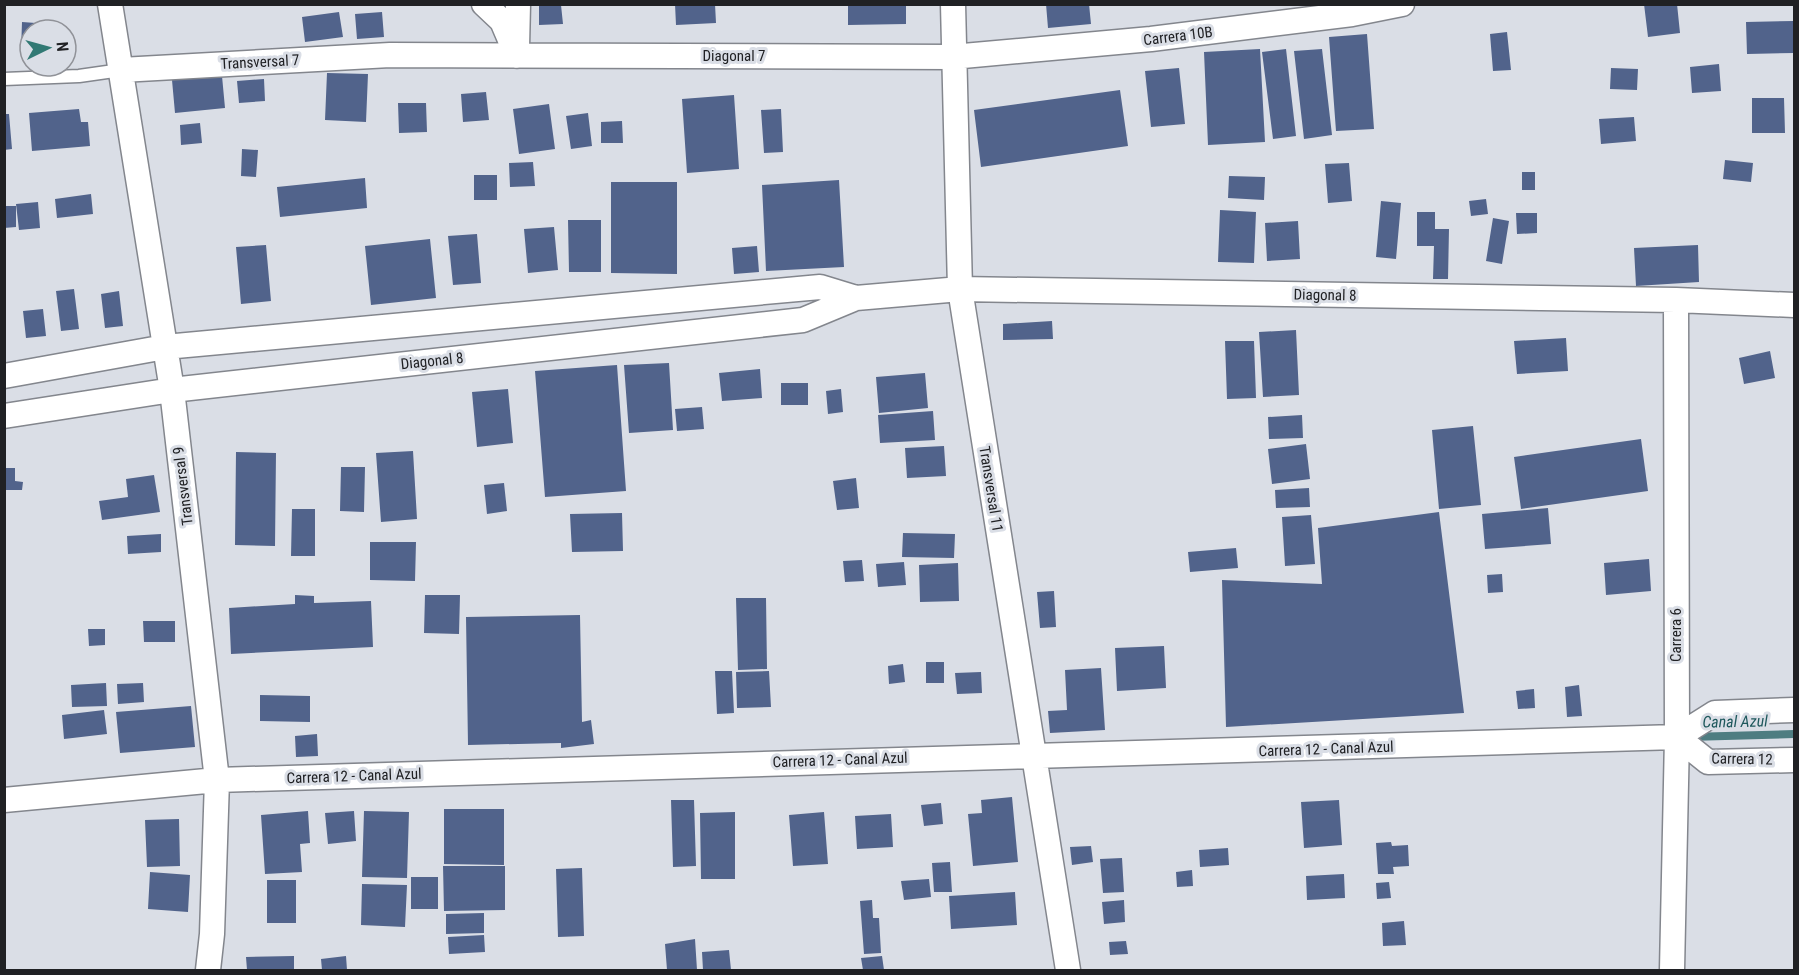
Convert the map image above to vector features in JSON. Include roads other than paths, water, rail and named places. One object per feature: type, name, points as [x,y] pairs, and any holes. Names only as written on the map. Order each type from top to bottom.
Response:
[{"type":"street","name":"Transversal 9","points":[[110,4],[172,390],[217,780],[208,970]]},
{"type":"street","points":[[484,4],[502,21],[517,56]]},
{"type":"street","points":[[517,56],[518,4]]},
{"type":"street","name":"Transversal 11","points":[[953,4],[952,57],[960,289],[1068,970]]},
{"type":"street","name":"Carrera 10B","points":[[952,57],[1151,39],[1352,14],[1402,4]]},
{"type":"street","name":"Transversal 7","points":[[120,70],[390,55],[517,56]]},
{"type":"street","name":"Diagonal 7","points":[[517,56],[952,57]]},
{"type":"street","name":"Diagonal 8","points":[[4,376],[165,347],[820,287],[856,298]]},
{"type":"street","name":"Diagonal 8","points":[[4,416],[172,390],[803,320],[856,298],[960,289],[1676,300],[1794,305]]},
{"type":"street","name":"Carrera 6","points":[[1671,970],[1677,737],[1676,300]]},
{"type":"street","points":[[1677,737],[1714,713],[1794,710]]},
{"type":"street","name":"Carrera 12 - Canal Azul","points":[[4,800],[217,780],[1032,754],[1283,750],[1677,737]]},
{"type":"street","name":"Carrera 12","points":[[1677,737],[1708,762],[1794,760]]},
{"type":"lane","name":"Transversal 7","points":[[4,79],[79,76],[120,70]]},
{"type":"waterway","name":"Canal Azul","points":[[1689,737],[1794,734]]}]
